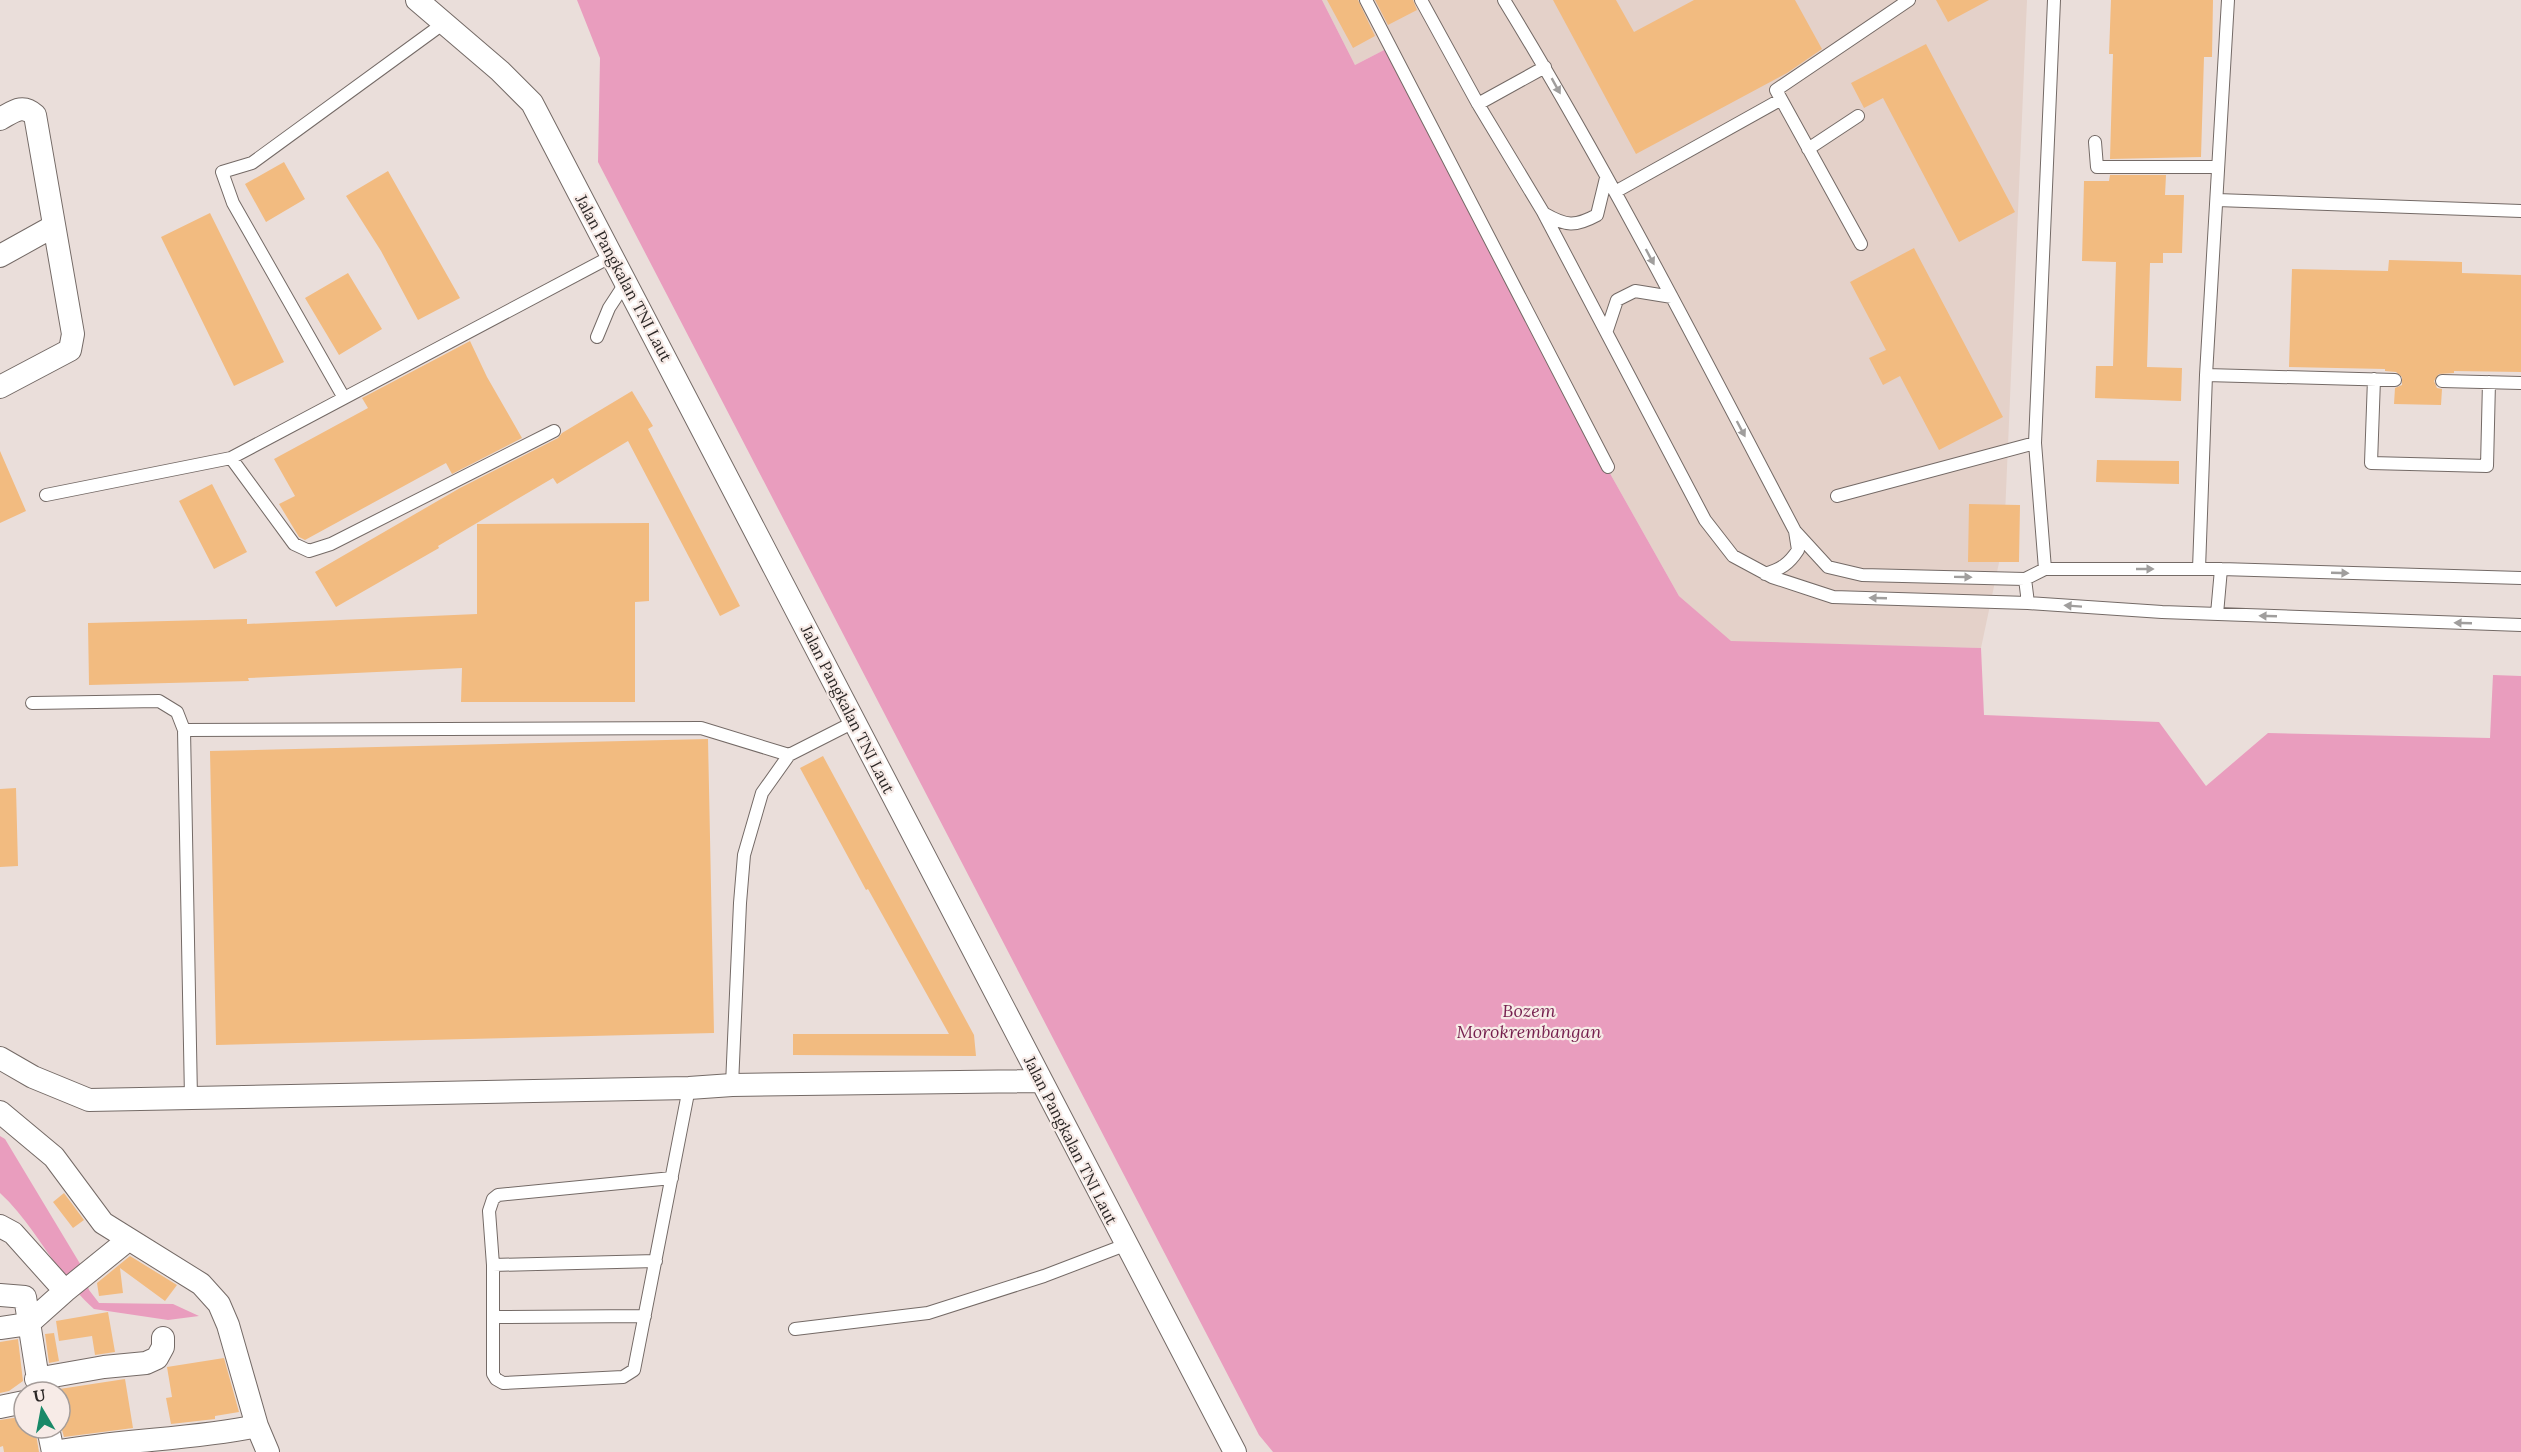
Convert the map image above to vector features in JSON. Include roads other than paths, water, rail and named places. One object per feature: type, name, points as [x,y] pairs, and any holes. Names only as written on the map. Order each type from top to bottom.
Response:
[{"type":"street","name":"Jalan Pangkalan TNI Laut","points":[[417,0],[532,103],[1040,1082],[1235,1452]]},
{"type":"street","points":[[0,119],[20,108],[28,109],[35,115],[72,334],[70,350],[0,387]]},
{"type":"street","points":[[0,256],[54,226]]},
{"type":"street","points":[[0,1058],[33,1077],[89,1100],[689,1088],[732,1085],[1040,1082]]},
{"type":"street","points":[[0,1112],[54,1157],[103,1223],[201,1284],[219,1304],[228,1324],[257,1426],[268,1452]]},
{"type":"street","points":[[0,1226],[13,1233],[69,1289]]},
{"type":"street","points":[[0,1328],[28,1323],[128,1240]]},
{"type":"street","points":[[0,1294],[25,1297],[37,1380]]},
{"type":"street","points":[[56,1380],[104,1367],[146,1364],[157,1358],[163,1347],[163,1338]]},
{"type":"street","points":[[54,1452],[117,1442],[218,1434],[257,1426]]},
{"type":"lane","points":[[1366,0],[1608,467]]},
{"type":"lane","points":[[1421,0],[1478,104],[1543,212],[1705,520],[1733,556],[1765,574],[1833,597],[2028,603],[2217,614],[2521,625]]},
{"type":"lane","points":[[1504,0],[1545,67],[1615,192],[1795,531],[1828,567],[1862,575],[2025,579],[2045,569],[2221,569],[2521,578]]},
{"type":"lane","points":[[1861,244],[1776,90],[1909,0]]},
{"type":"lane","points":[[2045,569],[2035,443],[2054,0]]},
{"type":"lane","points":[[2199,569],[2206,375],[2228,0]]},
{"type":"lane","points":[[344,398],[233,203],[222,172],[252,163],[444,23]]},
{"type":"lane","points":[[1478,104],[1545,67]]},
{"type":"lane","points":[[1615,192],[1780,100]]},
{"type":"lane","points":[[1808,149],[1858,116]]},
{"type":"lane","points":[[2095,142],[2097,167],[2218,168]]},
{"type":"lane","points":[[1543,212],[1562,224],[1582,223],[1597,215],[1606,178]]},
{"type":"lane","points":[[2217,200],[2521,211]]},
{"type":"lane","points":[[46,495],[231,458],[612,256]]},
{"type":"lane","points":[[597,337],[609,308],[626,282]]},
{"type":"lane","points":[[1606,330],[1617,300],[1635,291],[1672,297]]},
{"type":"lane","points":[[2206,375],[2395,380]]},
{"type":"lane","points":[[2374,379],[2371,463],[2487,466],[2489,382]]},
{"type":"lane","points":[[2442,381],[2521,383]]},
{"type":"lane","points":[[231,458],[294,544],[309,551],[331,544],[554,431]]},
{"type":"lane","points":[[1837,496],[2035,443]]},
{"type":"lane","points":[[1765,574],[1779,570],[1790,563],[1798,550],[1795,531]]},
{"type":"lane","points":[[2217,614],[2221,569]]},
{"type":"lane","points":[[2025,579],[2028,603]]},
{"type":"lane","points":[[32,703],[159,701],[177,712],[184,730],[191,1098]]},
{"type":"lane","points":[[732,1085],[744,855],[762,793],[789,755],[854,722]]},
{"type":"lane","points":[[184,730],[701,728],[789,755]]},
{"type":"lane","points":[[672,1178],[498,1195],[490,1204],[493,1265],[493,1374],[496,1380],[503,1383],[629,1376],[634,1370],[656,1261],[672,1178],[689,1088]]},
{"type":"lane","points":[[795,1329],[928,1312],[1044,1276],[1125,1245]]},
{"type":"lane","points":[[493,1265],[656,1261]]},
{"type":"lane","points":[[493,1317],[645,1316]]},
{"type":"water","name":"Bozem Morokrembangan","points":[[577,0],[1322,0],[1355,65],[1386,49],[1612,477],[1679,596],[1731,641],[1981,648],[1984,715],[2159,722],[2206,786],[2268,733],[2490,738],[2493,675],[2521,676],[2521,1452],[1273,1452],[1259,1435],[598,162],[600,58]]},
{"type":"water","points":[[0,1136],[5,1139],[82,1267],[89,1290],[99,1303],[173,1304],[199,1316],[168,1320],[94,1309],[68,1281],[25,1221],[0,1193]]}]
